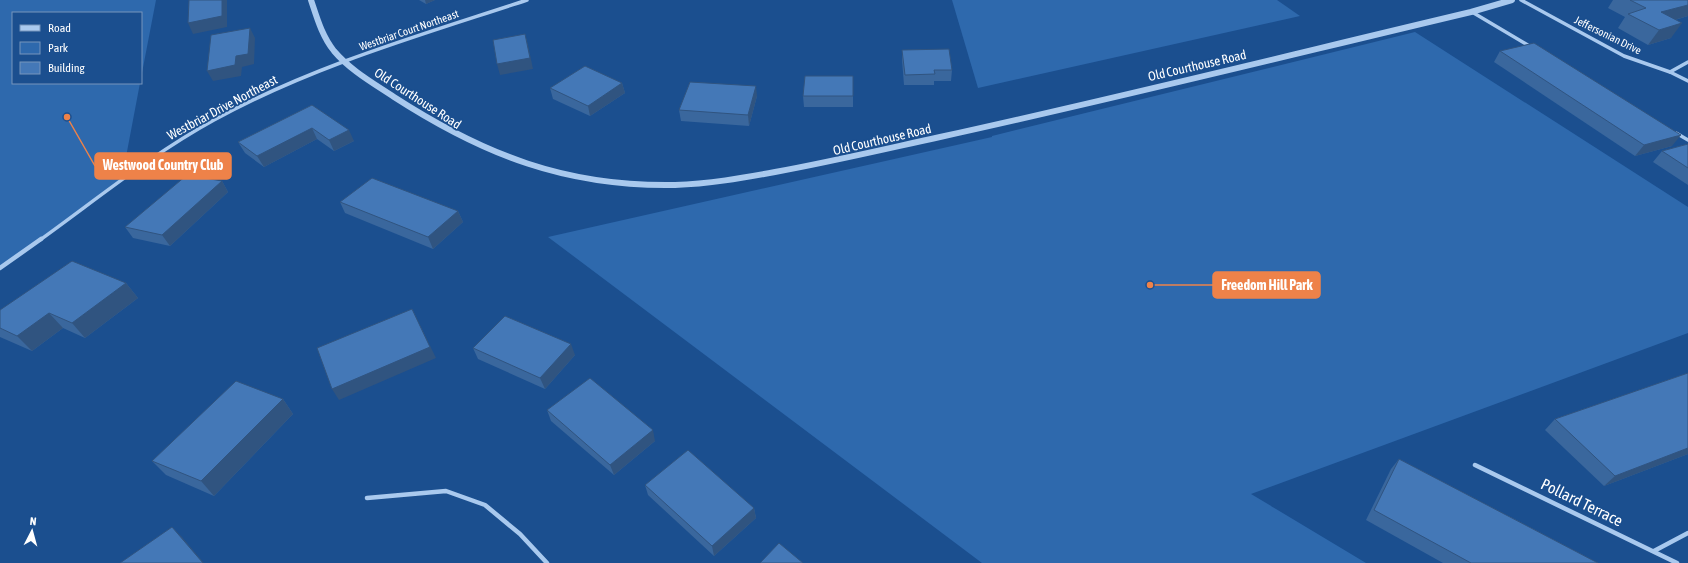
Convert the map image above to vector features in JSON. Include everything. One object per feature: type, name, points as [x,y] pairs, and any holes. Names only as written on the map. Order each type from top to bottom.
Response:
[{"type":"street","name":"Old Courthouse Road","points":[[310,0],[324,37],[344,62],[418,114],[465,139],[519,163],[546,172],[589,180],[633,185],[708,183],[752,177],[841,159],[1471,12],[1512,0]]},
{"type":"street","name":"Westbriar Court Northeast","points":[[344,62],[527,0]]},
{"type":"street","name":"Jeffersonian Drive","points":[[1521,0],[1624,56],[1670,72],[1688,81]]},
{"type":"street","points":[[1471,12],[1532,48]]},
{"type":"street","name":"Westbriar Drive Northeast","points":[[0,268],[38,243],[112,184],[169,146],[248,102],[296,80],[344,62]]},
{"type":"street","points":[[1670,72],[1688,62]]},
{"type":"street","points":[[1674,132],[1688,140]]},
{"type":"street","name":"Pollard Terrace","points":[[1475,465],[1677,563]]},
{"type":"street","points":[[367,498],[446,491],[486,505],[520,534],[547,563]]},
{"type":"street","points":[[1654,551],[1688,533]]},
{"type":"green space","points":[[0,0],[156,0],[142,73],[142,12],[12,12],[12,84],[140,84],[122,178],[0,268]]},
{"type":"green space","points":[[952,0],[1277,0],[1300,16],[978,88]]},
{"type":"green space","points":[[1415,32],[1688,207],[1688,333],[1251,494],[1366,563],[982,563],[548,237],[992,137]]},
{"type":"building","points":[[189,0],[222,0],[222,16],[188,23]]},
{"type":"building","points":[[1630,0],[1688,0],[1688,5],[1661,12],[1682,23],[1659,30],[1628,14],[1646,8]]},
{"type":"building","points":[[250,28],[248,54],[236,56],[235,65],[207,71],[211,35]]},
{"type":"building","points":[[525,34],[530,58],[497,64],[493,40]]},
{"type":"building","points":[[1534,43],[1681,135],[1644,145],[1500,51]]},
{"type":"building","points":[[949,49],[952,70],[934,70],[935,74],[905,75],[902,50]]},
{"type":"building","points":[[585,66],[622,83],[588,106],[550,88]]},
{"type":"building","points":[[805,76],[853,76],[853,96],[803,96]]},
{"type":"building","points":[[690,82],[756,86],[748,115],[679,110]]},
{"type":"building","points":[[312,105],[349,130],[329,140],[312,128],[257,156],[238,142]]},
{"type":"building","points":[[1688,144],[1688,168],[1662,151]]},
{"type":"building","points":[[187,175],[222,181],[162,235],[125,227]]},
{"type":"building","points":[[372,178],[458,211],[428,237],[340,202]]},
{"type":"building","points":[[72,261],[126,283],[72,323],[49,313],[17,336],[0,328],[0,310]]},
{"type":"building","points":[[412,309],[430,347],[332,389],[317,348]]},
{"type":"building","points":[[505,316],[571,344],[540,378],[473,348]]},
{"type":"building","points":[[1688,373],[1688,448],[1615,476],[1555,419]]},
{"type":"building","points":[[590,378],[653,430],[610,465],[547,410]]},
{"type":"building","points":[[236,381],[283,399],[201,481],[152,461]]},
{"type":"building","points":[[688,450],[754,508],[712,546],[645,485]]},
{"type":"building","points":[[1399,459],[1598,563],[1471,563],[1374,510]]},
{"type":"building","points":[[172,527],[203,563],[120,563]]},
{"type":"building","points":[[779,543],[803,563],[760,563]]},
{"type":"place","name":"Westwood Country Club","points":[[67,117]]},
{"type":"place","name":"Freedom Hill Park","points":[[1150,285]]}]
